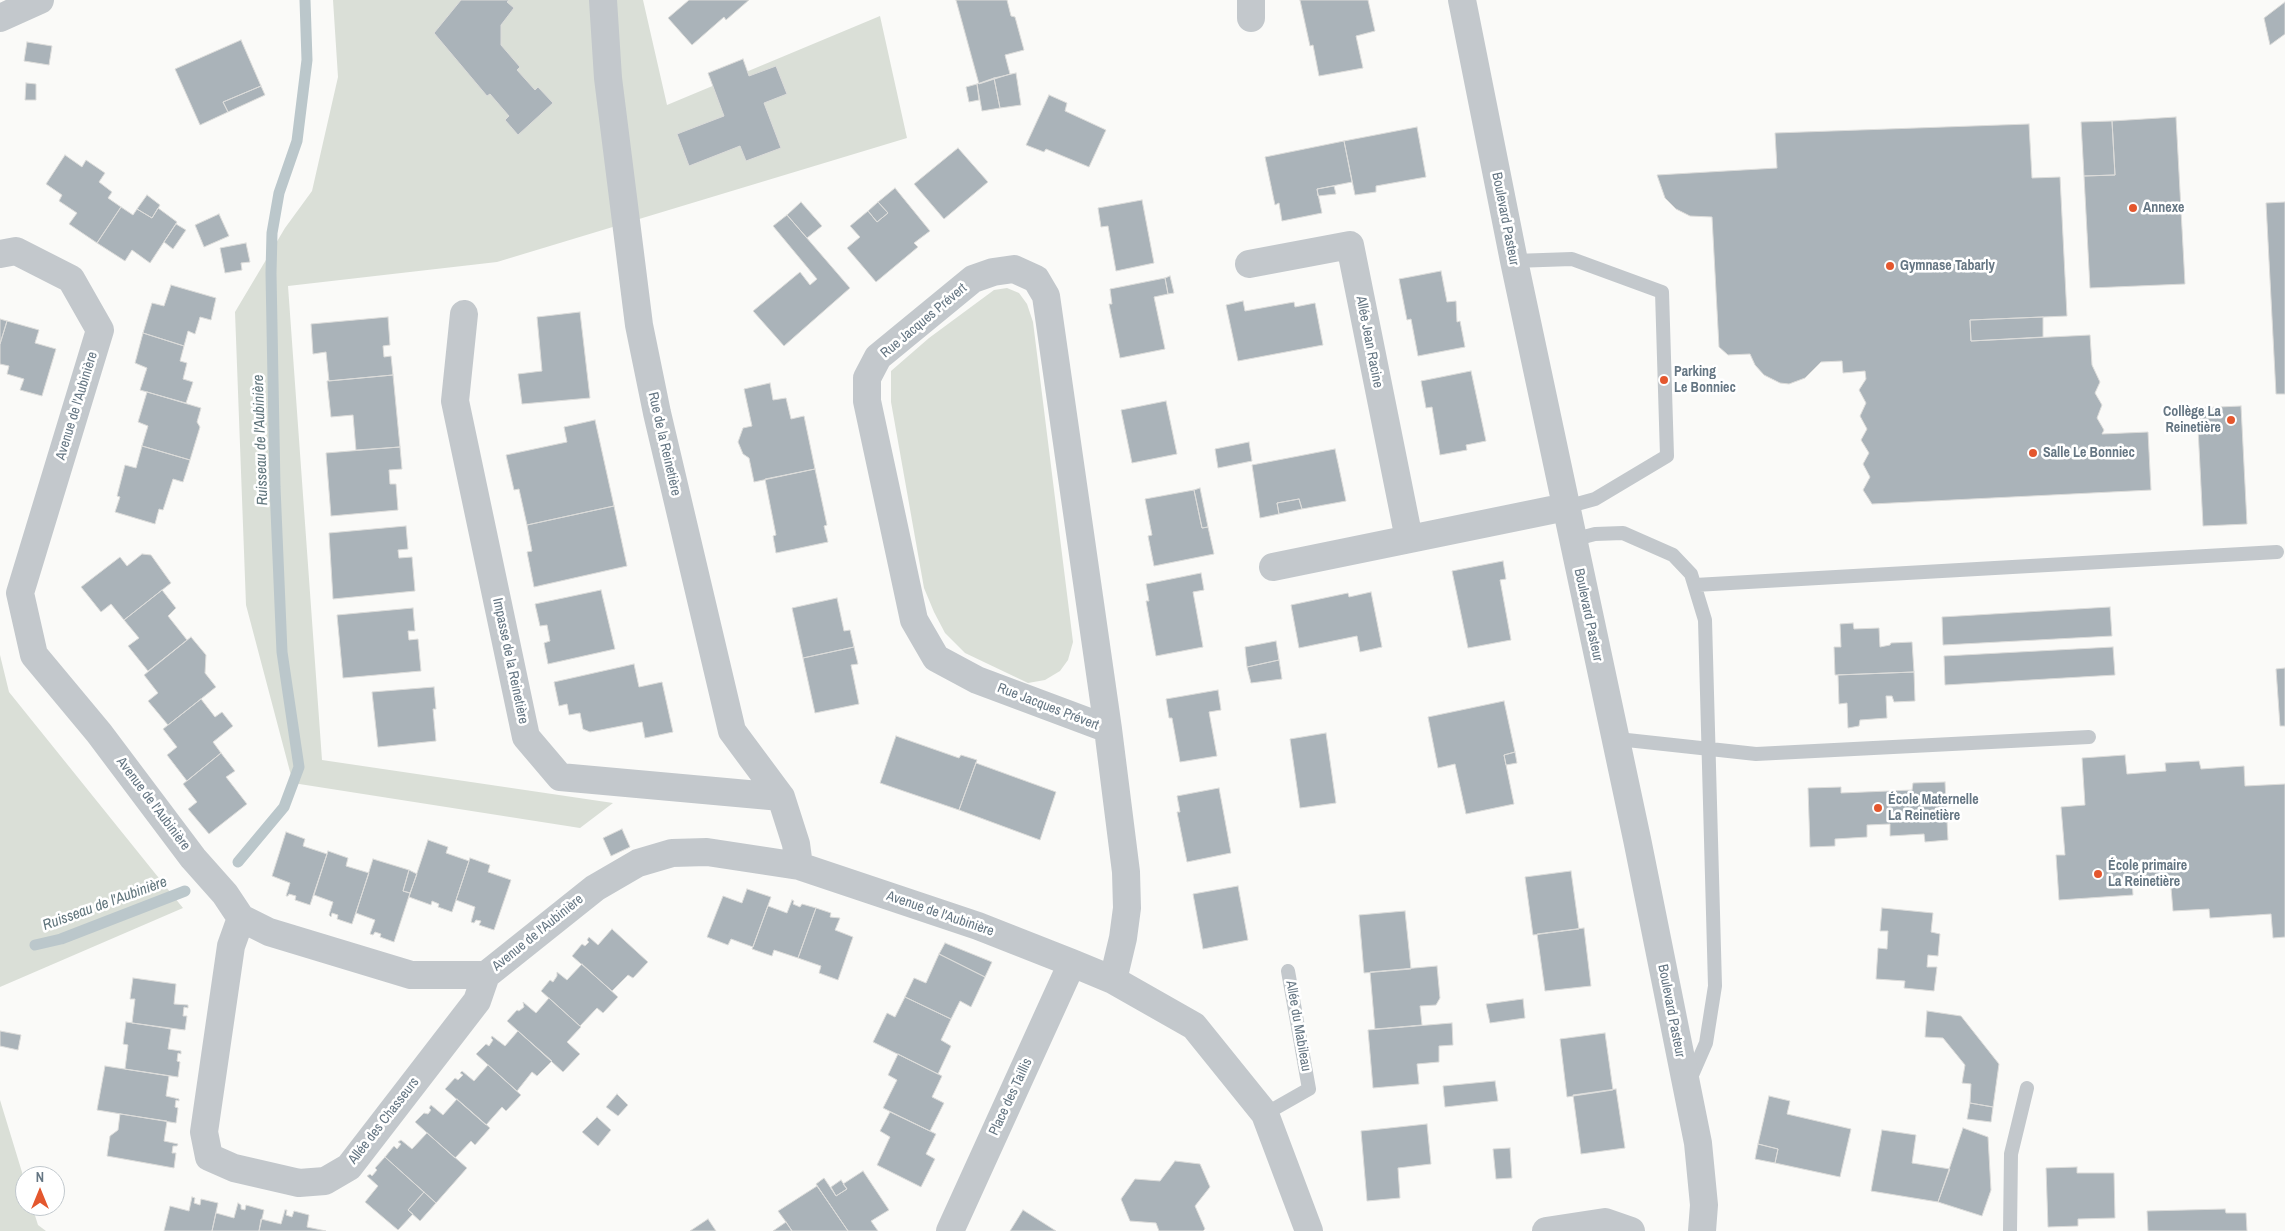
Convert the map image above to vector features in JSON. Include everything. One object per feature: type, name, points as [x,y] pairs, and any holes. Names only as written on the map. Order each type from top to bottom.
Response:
[{"type":"street","points":[[0,18],[40,0]]},
{"type":"street","name":"Rue de la Reinetière","points":[[603,0],[608,78],[639,325],[657,413],[732,731],[781,797],[796,844],[799,866]]},
{"type":"street","name":"Boulevard Pasteur","points":[[1462,0],[1514,261],[1698,1143],[1704,1205],[1702,1231]]},
{"type":"street","name":"Allée Jean Racine","points":[[1249,264],[1350,245],[1410,539]]},
{"type":"street","name":"Avenue de l'Aubinière","points":[[0,254],[16,250],[71,279],[100,330],[20,593],[34,655],[100,733],[193,858],[225,894],[241,918],[269,932],[411,975],[486,975],[595,888],[638,863],[672,853],[707,852],[799,866],[978,926],[1114,980],[1194,1026],[1265,1114],[1309,1231]]},
{"type":"street","name":"Rue Jacques Prévert","points":[[1108,729],[977,680],[936,658],[914,620],[867,401],[867,378],[878,357],[973,279],[993,272],[1014,269],[1036,279],[1046,296],[1108,729],[1126,881],[1127,908],[1114,980]]},
{"type":"street","name":"Impasse de la Reinetière","points":[[464,314],[455,401],[526,737],[560,777],[781,797]]},
{"type":"street","points":[[1273,567],[1566,508]]},
{"type":"street","name":"Allée des Chasseurs","points":[[241,918],[231,946],[204,1132],[209,1157],[234,1168],[300,1182],[325,1181],[349,1167],[477,1001],[486,975]]},
{"type":"street","name":"Place des Taillis","points":[[950,1231],[1072,963]]},
{"type":"street","points":[[1546,1231],[1605,1222],[1630,1231]]},
{"type":"lane","points":[[1514,261],[1572,259],[1662,292],[1667,456],[1595,499],[1566,508]]},
{"type":"lane","points":[[1572,540],[1595,534],[1623,533],[1673,555],[1691,574],[1705,620],[1715,986],[1706,1043],[1687,1087]]},
{"type":"lane","points":[[1694,585],[2277,552]]},
{"type":"lane","points":[[1616,744],[1627,740],[1756,754],[2090,737]]},
{"type":"lane","name":"Allée du Mabileau","points":[[1265,1114],[1309,1089],[1288,971]]},
{"type":"lane","points":[[2010,1231],[2011,1154],[2027,1088]]},
{"type":"shaded area","points":[[333,0],[643,0],[667,105],[880,16],[907,138],[497,262],[288,286],[322,760],[613,803],[580,828],[293,783],[246,605],[235,312],[285,228],[312,191],[338,77]]},
{"type":"shaded area","points":[[1007,288],[1019,293],[1027,304],[1033,322],[1073,642],[1068,660],[1060,671],[1045,680],[1028,683],[965,653],[945,633],[934,612],[924,588],[891,402],[891,371],[929,338],[994,290]]},
{"type":"shaded area","points":[[0,655],[9,692],[183,908],[0,987]]},
{"type":"shaded area","points":[[0,1100],[20,1166],[15,1166],[15,1216],[35,1216],[38,1225],[46,1231],[0,1231]]},
{"type":"building","points":[[461,0],[509,0],[507,2],[514,8],[501,25],[501,45],[520,67],[517,70],[535,90],[538,87],[553,103],[518,135],[505,120],[509,116],[490,94],[487,96],[434,33]]},
{"type":"building","points":[[689,0],[749,0],[726,20],[724,17],[692,45],[668,18]]},
{"type":"building","points":[[956,0],[1007,0],[1011,16],[1015,17],[1024,50],[1005,55],[1010,74],[979,84]]},
{"type":"building","points":[[1300,0],[1368,0],[1375,31],[1356,36],[1363,68],[1319,76],[1313,45],[1310,46]]},
{"type":"building","points":[[2285,2],[2285,34],[2270,45],[2264,18]]},
{"type":"building","points":[[241,40],[261,86],[223,102],[228,112],[200,125],[175,69]]},
{"type":"building","points":[[27,42],[52,46],[49,65],[24,61]]},
{"type":"building","points":[[743,59],[749,76],[776,66],[787,94],[764,103],[781,148],[746,161],[740,146],[689,166],[677,134],[724,116],[708,73]]},
{"type":"building","points":[[1016,73],[1021,105],[1000,108],[994,78]]},
{"type":"building","points":[[994,78],[1000,108],[982,111],[977,84]]},
{"type":"building","points":[[26,83],[36,84],[36,100],[25,100]]},
{"type":"building","points":[[977,84],[979,100],[969,102],[966,87]]},
{"type":"building","points":[[261,86],[265,95],[228,112],[223,102]]},
{"type":"building","points":[[1049,95],[1067,103],[1065,111],[1106,130],[1089,167],[1046,149],[1044,152],[1026,145]]},
{"type":"building","name":"Annexe","points":[[2176,117],[2185,284],[2090,288],[2084,176],[2115,175],[2112,121]]},
{"type":"building","points":[[2112,121],[2115,175],[2084,176],[2081,122]]},
{"type":"building","name":"Gymnase Tabarly","points":[[2029,124],[2032,178],[2060,177],[2067,316],[1970,320],[1971,341],[2090,335],[2092,365],[2100,382],[2095,393],[2102,405],[2097,418],[2104,430],[2102,434],[2148,432],[2151,490],[1872,504],[1863,490],[1870,477],[1863,464],[1869,453],[1861,440],[1867,429],[1860,416],[1866,403],[1859,390],[1866,379],[1865,371],[1843,373],[1842,361],[1821,362],[1805,378],[1789,384],[1780,383],[1764,375],[1755,365],[1750,354],[1728,355],[1719,347],[1712,217],[1690,216],[1676,209],[1665,198],[1657,175],[1777,168],[1775,133]]},
{"type":"building","points":[[1417,127],[1426,177],[1376,186],[1376,192],[1355,195],[1344,141]]},
{"type":"building","points":[[1344,141],[1352,182],[1317,189],[1322,213],[1282,221],[1279,203],[1275,205],[1265,157]]},
{"type":"building","points":[[958,148],[988,182],[944,219],[914,184]]},
{"type":"building","points":[[65,155],[82,167],[86,160],[105,173],[99,182],[112,192],[108,198],[121,207],[97,243],[69,224],[77,213],[59,201],[62,195],[46,184]]},
{"type":"building","points":[[1334,186],[1336,194],[1318,196],[1317,189]]},
{"type":"building","points":[[895,188],[930,231],[914,243],[918,247],[876,282],[847,248],[860,237],[850,226],[868,211],[877,222],[888,213],[878,202]]},
{"type":"building","points":[[147,195],[160,205],[152,218],[137,209]]},
{"type":"building","points":[[1142,200],[1154,263],[1116,271],[1108,226],[1101,227],[1098,208]]},
{"type":"building","points":[[801,202],[822,226],[807,238],[787,215]]},
{"type":"building","points":[[878,202],[888,213],[877,222],[868,211]]},
{"type":"building","points":[[2285,202],[2285,394],[2276,394],[2266,203]]},
{"type":"building","points":[[121,207],[133,215],[137,209],[152,218],[158,208],[177,222],[150,263],[132,250],[125,261],[97,243]]},
{"type":"building","points":[[219,214],[229,236],[204,247],[195,225]]},
{"type":"building","points":[[787,215],[850,288],[784,346],[753,311],[800,272],[810,285],[817,279],[773,226]]},
{"type":"building","points":[[176,224],[186,230],[173,249],[164,242]]},
{"type":"building","points":[[246,243],[250,262],[241,263],[242,270],[225,273],[220,248]]},
{"type":"building","points":[[1441,271],[1447,302],[1456,301],[1457,322],[1460,321],[1465,347],[1418,356],[1411,319],[1407,320],[1399,279]]},
{"type":"building","points":[[1170,276],[1174,293],[1168,294],[1165,278]]},
{"type":"building","points":[[1165,278],[1168,294],[1154,297],[1165,349],[1120,358],[1109,304],[1112,304],[1110,289]]},
{"type":"building","points":[[171,285],[216,298],[211,320],[200,317],[195,334],[188,331],[184,346],[143,333],[152,303],[164,306]]},
{"type":"building","points":[[1243,301],[1245,311],[1294,302],[1295,307],[1315,303],[1323,345],[1238,361],[1226,305]]},
{"type":"building","points":[[580,312],[590,398],[522,404],[518,374],[542,371],[537,317]]},
{"type":"building","points":[[388,317],[390,345],[383,346],[384,357],[391,356],[393,375],[329,381],[326,352],[313,354],[311,324]]},
{"type":"building","points":[[2043,317],[2043,337],[1971,341],[1970,320]]},
{"type":"building","points":[[0,319],[7,321],[0,344]]},
{"type":"building","points":[[7,321],[39,330],[35,343],[56,349],[42,396],[20,390],[24,379],[7,374],[9,366],[0,364],[0,344]]},
{"type":"building","points":[[143,333],[184,346],[180,361],[187,363],[183,379],[193,382],[186,403],[140,390],[147,368],[135,363]]},
{"type":"building","points":[[1471,371],[1486,441],[1466,445],[1467,450],[1440,455],[1432,407],[1426,408],[1421,381]]},
{"type":"building","points":[[393,375],[400,447],[356,450],[353,415],[331,417],[327,381]]},
{"type":"building","points":[[770,383],[773,400],[786,398],[791,419],[804,416],[815,469],[754,482],[749,458],[743,454],[738,442],[743,428],[752,426],[744,389]]},
{"type":"building","points":[[147,392],[201,408],[197,422],[200,427],[190,460],[142,446],[148,426],[138,422]]},
{"type":"building","points":[[1166,401],[1177,454],[1132,463],[1121,410]]},
{"type":"building","points":[[2241,406],[2247,524],[2203,526],[2197,408]]},
{"type":"building","points":[[595,420],[614,506],[527,525],[519,489],[514,490],[506,455],[567,442],[564,427]]},
{"type":"building","points":[[1249,442],[1252,461],[1218,468],[1215,449]]},
{"type":"building","points":[[142,446],[190,460],[183,482],[173,479],[163,510],[159,509],[155,524],[115,512],[120,497],[117,496],[125,465],[136,468]]},
{"type":"building","points":[[400,447],[402,469],[389,470],[390,484],[396,484],[398,510],[331,516],[326,453]]},
{"type":"building","points":[[1335,449],[1346,501],[1302,509],[1299,499],[1277,503],[1279,514],[1260,518],[1252,465]]},
{"type":"building","points":[[815,469],[827,525],[824,526],[828,542],[776,553],[773,536],[776,535],[765,479]]},
{"type":"building","points":[[1200,488],[1208,527],[1202,528],[1194,490]]},
{"type":"building","points":[[1194,490],[1202,528],[1208,527],[1214,554],[1154,566],[1148,536],[1152,535],[1145,499]]},
{"type":"building","points":[[1299,499],[1302,509],[1279,514],[1277,503]]},
{"type":"building","points":[[614,506],[627,566],[534,587],[527,552],[532,551],[527,525]]},
{"type":"building","points":[[406,526],[408,549],[398,550],[399,558],[412,557],[415,591],[333,599],[329,533]]},
{"type":"building","points":[[142,554],[151,555],[171,583],[124,620],[111,604],[101,612],[81,587],[120,557],[127,566]]},
{"type":"building","points":[[1503,561],[1506,579],[1500,580],[1511,640],[1468,648],[1452,571]]},
{"type":"building","points":[[1201,573],[1204,590],[1193,592],[1203,647],[1156,656],[1146,601],[1149,601],[1146,584]]},
{"type":"building","points":[[162,590],[176,608],[168,616],[187,640],[148,671],[128,646],[139,638],[124,620]]},
{"type":"building","points":[[601,590],[615,649],[548,664],[544,643],[550,641],[547,625],[540,626],[535,604]]},
{"type":"building","points":[[1371,592],[1382,647],[1360,652],[1357,636],[1299,648],[1291,605],[1348,593],[1349,597]]},
{"type":"building","points":[[837,598],[844,631],[850,630],[854,647],[803,658],[792,608]]},
{"type":"building","points":[[2110,607],[2112,636],[1943,645],[1942,617]]},
{"type":"building","points":[[413,608],[415,631],[408,631],[409,640],[418,639],[421,671],[343,678],[337,615]]},
{"type":"building","points":[[1853,623],[1854,629],[1879,628],[1880,647],[1890,645],[1891,643],[1912,642],[1914,672],[1835,675],[1834,647],[1841,647],[1840,624]]},
{"type":"building","points":[[191,637],[206,655],[205,673],[216,687],[168,725],[148,701],[158,693],[144,675]]},
{"type":"building","points":[[1276,641],[1279,660],[1247,667],[1245,647]]},
{"type":"building","points":[[854,647],[858,664],[851,665],[859,704],[815,713],[803,658]]},
{"type":"building","points":[[2113,647],[2115,675],[1945,685],[1944,656]]},
{"type":"building","points":[[1279,660],[1282,679],[1251,683],[1247,667]]},
{"type":"building","points":[[634,664],[639,687],[662,682],[673,732],[645,738],[642,722],[590,732],[583,729],[580,713],[569,715],[567,704],[559,706],[554,682]]},
{"type":"building","points":[[2285,668],[2285,726],[2280,726],[2276,669]]},
{"type":"building","points":[[1914,672],[1915,701],[1894,702],[1892,696],[1886,696],[1887,718],[1860,720],[1859,726],[1848,728],[1847,703],[1839,704],[1838,675]]},
{"type":"building","points":[[434,687],[436,709],[433,709],[436,741],[378,747],[372,692]]},
{"type":"building","points":[[1218,690],[1221,710],[1209,712],[1217,756],[1180,762],[1172,718],[1169,718],[1166,699]]},
{"type":"building","points":[[201,699],[215,717],[222,712],[233,726],[213,742],[221,753],[187,781],[167,755],[177,747],[163,729]]},
{"type":"building","points":[[1504,701],[1515,752],[1504,755],[1514,804],[1466,814],[1455,764],[1438,768],[1428,717]]},
{"type":"building","points":[[1326,733],[1336,803],[1300,808],[1290,739]]},
{"type":"building","points":[[896,736],[959,758],[961,755],[977,760],[959,810],[880,783]]},
{"type":"building","points":[[1515,752],[1517,763],[1506,765],[1504,755]]},
{"type":"building","points":[[221,753],[235,771],[226,777],[247,804],[209,834],[188,809],[197,802],[183,784]]},
{"type":"building","points":[[2125,755],[2127,774],[2166,771],[2165,763],[2199,761],[2201,769],[2244,766],[2245,786],[2285,784],[2285,937],[2273,938],[2271,914],[2210,918],[2209,909],[2173,911],[2170,876],[2132,879],[2133,895],[2059,900],[2056,855],[2065,855],[2061,807],[2085,805],[2082,758]]},
{"type":"building","points":[[976,763],[1056,792],[1040,840],[959,810]]},
{"type":"building","name":"École Maternelle La Reinetière","points":[[1945,782],[1948,840],[1925,842],[1924,834],[1890,836],[1890,824],[1867,825],[1867,837],[1835,839],[1835,846],[1810,847],[1808,788],[1841,787],[1841,793],[1912,790],[1913,783]]},
{"type":"building","points":[[1219,788],[1231,853],[1187,862],[1177,812],[1180,812],[1177,796]]},
{"type":"building","points":[[622,829],[630,847],[611,856],[603,838]]},
{"type":"building","points":[[286,832],[305,839],[303,846],[327,854],[310,905],[295,900],[296,896],[289,894],[286,896],[290,883],[272,876]]},
{"type":"building","points":[[428,840],[448,847],[446,853],[469,861],[452,912],[438,907],[439,904],[432,901],[431,905],[409,897]]},
{"type":"building","points":[[328,851],[348,858],[346,866],[369,873],[352,924],[337,919],[338,915],[332,913],[331,917],[329,915],[333,902],[314,895]]},
{"type":"building","points":[[470,858],[490,865],[488,872],[511,880],[494,930],[479,925],[481,921],[471,922],[475,907],[456,900]]},
{"type":"building","points":[[373,859],[409,870],[403,891],[410,893],[394,942],[380,937],[381,934],[375,932],[373,935],[370,934],[375,920],[356,913]]},
{"type":"building","points":[[409,870],[417,874],[410,893],[403,891]]},
{"type":"building","points":[[1571,871],[1579,929],[1533,935],[1525,877]]},
{"type":"building","points":[[1238,886],[1248,940],[1203,949],[1193,894]]},
{"type":"building","points":[[747,889],[771,897],[753,947],[731,939],[728,945],[707,937],[723,896],[742,903]]},
{"type":"building","points":[[792,900],[794,901],[793,904],[800,907],[802,904],[816,908],[798,958],[774,950],[772,956],[752,949],[768,906],[787,913]]},
{"type":"building","points":[[816,908],[831,913],[830,917],[840,918],[835,930],[853,937],[838,980],[819,973],[821,966],[798,958]]},
{"type":"building","points":[[1882,908],[1933,913],[1931,932],[1940,934],[1938,956],[1928,955],[1927,967],[1937,967],[1934,991],[1904,988],[1905,981],[1876,979],[1878,948],[1887,949],[1888,931],[1880,931]]},
{"type":"building","points":[[1405,911],[1411,969],[1364,973],[1359,915]]},
{"type":"building","points":[[1584,928],[1591,986],[1545,991],[1537,934]]},
{"type":"building","points":[[612,929],[648,962],[633,978],[628,975],[612,991],[572,956],[582,944],[585,946],[589,942],[587,940],[589,937],[598,945]]},
{"type":"building","points":[[945,943],[992,962],[985,977],[939,954]]},
{"type":"building","points":[[939,954],[985,977],[971,1007],[960,1001],[951,1019],[905,997],[914,978],[926,983]]},
{"type":"building","points":[[582,964],[618,997],[603,1013],[597,1008],[580,1026],[541,991],[550,980],[553,982],[557,972],[567,980]]},
{"type":"building","points":[[1437,966],[1440,998],[1436,1005],[1420,1006],[1422,1025],[1375,1029],[1370,972]]},
{"type":"building","points":[[133,978],[176,984],[174,1004],[188,1005],[188,1008],[184,1007],[183,1016],[187,1016],[185,1030],[132,1023],[135,999],[130,999]]},
{"type":"building","points":[[905,997],[951,1019],[941,1040],[951,1046],[938,1074],[873,1042],[887,1013],[895,1017]]},
{"type":"building","points":[[549,998],[581,1027],[567,1042],[580,1054],[563,1072],[507,1021],[517,1010],[519,1011],[524,1007],[523,1002],[536,1013]]},
{"type":"building","points":[[1523,999],[1525,1018],[1490,1023],[1486,1004]]},
{"type":"building","points":[[1927,1011],[1961,1016],[1999,1064],[1993,1107],[1970,1103],[1971,1084],[1962,1083],[1965,1065],[1943,1038],[1925,1037]]},
{"type":"building","points":[[126,1022],[171,1029],[168,1049],[181,1051],[181,1054],[178,1053],[177,1061],[180,1062],[178,1077],[125,1069],[128,1045],[123,1044]]},
{"type":"building","points":[[1452,1023],[1453,1045],[1439,1046],[1439,1062],[1417,1064],[1419,1084],[1373,1088],[1368,1030]]},
{"type":"building","points":[[0,1031],[21,1035],[18,1050],[0,1046]]},
{"type":"building","points":[[518,1031],[552,1061],[537,1076],[532,1072],[517,1091],[476,1054],[486,1044],[489,1046],[493,1040],[492,1036],[505,1046]]},
{"type":"building","points":[[1605,1033],[1613,1090],[1567,1097],[1560,1039]]},
{"type":"building","points":[[898,1054],[942,1076],[932,1097],[944,1103],[930,1131],[883,1108],[897,1080],[888,1075]]},
{"type":"building","points":[[488,1065],[521,1095],[506,1111],[502,1107],[486,1125],[445,1089],[455,1078],[458,1080],[463,1075],[460,1073],[462,1071],[474,1081]]},
{"type":"building","points":[[105,1066],[169,1076],[166,1096],[179,1099],[179,1101],[176,1100],[175,1107],[178,1108],[176,1123],[97,1110]]},
{"type":"building","points":[[1495,1081],[1498,1101],[1445,1107],[1443,1086]]},
{"type":"building","points":[[1616,1089],[1625,1148],[1581,1154],[1573,1095]]},
{"type":"building","points":[[617,1094],[628,1105],[618,1116],[606,1107]]},
{"type":"building","points":[[1769,1096],[1790,1101],[1787,1114],[1851,1129],[1840,1177],[1775,1163],[1778,1149],[1758,1144]]},
{"type":"building","points":[[457,1099],[490,1128],[475,1145],[471,1141],[455,1158],[415,1122],[424,1113],[428,1114],[431,1110],[429,1108],[431,1105],[443,1115]]},
{"type":"building","points":[[1970,1103],[1993,1107],[1991,1122],[1967,1119]]},
{"type":"building","points":[[890,1112],[936,1134],[926,1154],[935,1159],[921,1187],[877,1165],[890,1137],[880,1131]]},
{"type":"building","points":[[120,1114],[167,1121],[164,1141],[178,1144],[173,1146],[172,1153],[176,1153],[174,1168],[107,1156],[110,1136],[118,1130]]},
{"type":"building","points":[[597,1117],[611,1130],[598,1146],[582,1132]]},
{"type":"building","points":[[1427,1124],[1431,1164],[1398,1168],[1400,1198],[1367,1201],[1361,1131]]},
{"type":"building","points":[[1963,1128],[1988,1137],[1991,1190],[1982,1216],[1938,1202]]},
{"type":"building","points":[[1882,1130],[1916,1135],[1912,1163],[1950,1169],[1938,1202],[1871,1191]]},
{"type":"building","points":[[427,1133],[467,1168],[436,1203],[385,1157],[394,1146],[397,1149],[401,1144],[398,1142],[401,1140],[412,1149]]},
{"type":"building","points":[[1758,1144],[1778,1149],[1775,1163],[1755,1159]]},
{"type":"building","points":[[1510,1148],[1512,1178],[1496,1179],[1493,1149]]},
{"type":"building","points":[[385,1157],[424,1192],[408,1210],[413,1214],[398,1230],[365,1202],[378,1186],[367,1176],[370,1174],[372,1176],[377,1170],[375,1168]]},
{"type":"building","points":[[1175,1161],[1200,1164],[1210,1187],[1195,1206],[1205,1229],[1203,1231],[1159,1231],[1156,1223],[1130,1221],[1121,1199],[1135,1179],[1160,1181]]},
{"type":"building","points":[[2077,1167],[2077,1173],[2114,1173],[2115,1218],[2078,1219],[2078,1226],[2048,1227],[2046,1168]]},
{"type":"building","points":[[863,1171],[889,1210],[871,1221],[878,1231],[848,1231],[816,1184],[824,1178],[836,1196],[847,1189],[843,1184]]},
{"type":"building","points":[[841,1180],[847,1189],[836,1196],[831,1187]]},
{"type":"building","points":[[817,1186],[848,1231],[792,1231],[778,1211]]},
{"type":"building","points":[[424,1192],[436,1203],[420,1221],[408,1210]]},
{"type":"building","points":[[192,1197],[195,1198],[194,1203],[200,1205],[201,1199],[218,1203],[212,1231],[164,1231],[170,1206],[189,1211]]},
{"type":"building","points":[[238,1203],[241,1205],[241,1209],[245,1210],[246,1205],[264,1210],[259,1231],[212,1231],[216,1213],[234,1218]]},
{"type":"building","points":[[2225,1209],[2226,1213],[2246,1213],[2247,1231],[2148,1231],[2147,1211]]},
{"type":"building","points":[[285,1210],[287,1210],[286,1215],[292,1217],[294,1211],[309,1215],[307,1227],[326,1231],[259,1231],[261,1219],[281,1224]]},
{"type":"building","points":[[1023,1210],[1056,1231],[1010,1231]]},
{"type":"building","points":[[708,1219],[716,1231],[690,1231]]},
{"type":"building","points":[[786,1222],[792,1231],[773,1231]]},
{"type":"waterway","name":"Ruisseau de l'Aubinière","points":[[238,862],[284,807],[299,767],[282,652],[275,487],[271,273],[272,233],[279,193],[297,141],[307,60],[305,0]]},
{"type":"waterway","name":"Ruisseau de l'Aubinière","points":[[35,945],[61,939],[185,891]]},
{"type":"place","name":"Annexe","points":[[2133,208]]},
{"type":"place","name":"Gymnase Tabarly","points":[[1890,266]]},
{"type":"place","name":"Parking Le Bonniec","points":[[1664,380]]},
{"type":"place","name":"Collège La Reinetière","points":[[2231,420]]},
{"type":"place","name":"Salle Le Bonniec","points":[[2033,453]]},
{"type":"place","name":"École Maternelle La Reinetière","points":[[1878,808]]},
{"type":"place","name":"École primaire La Reinetière","points":[[2098,874]]}]
